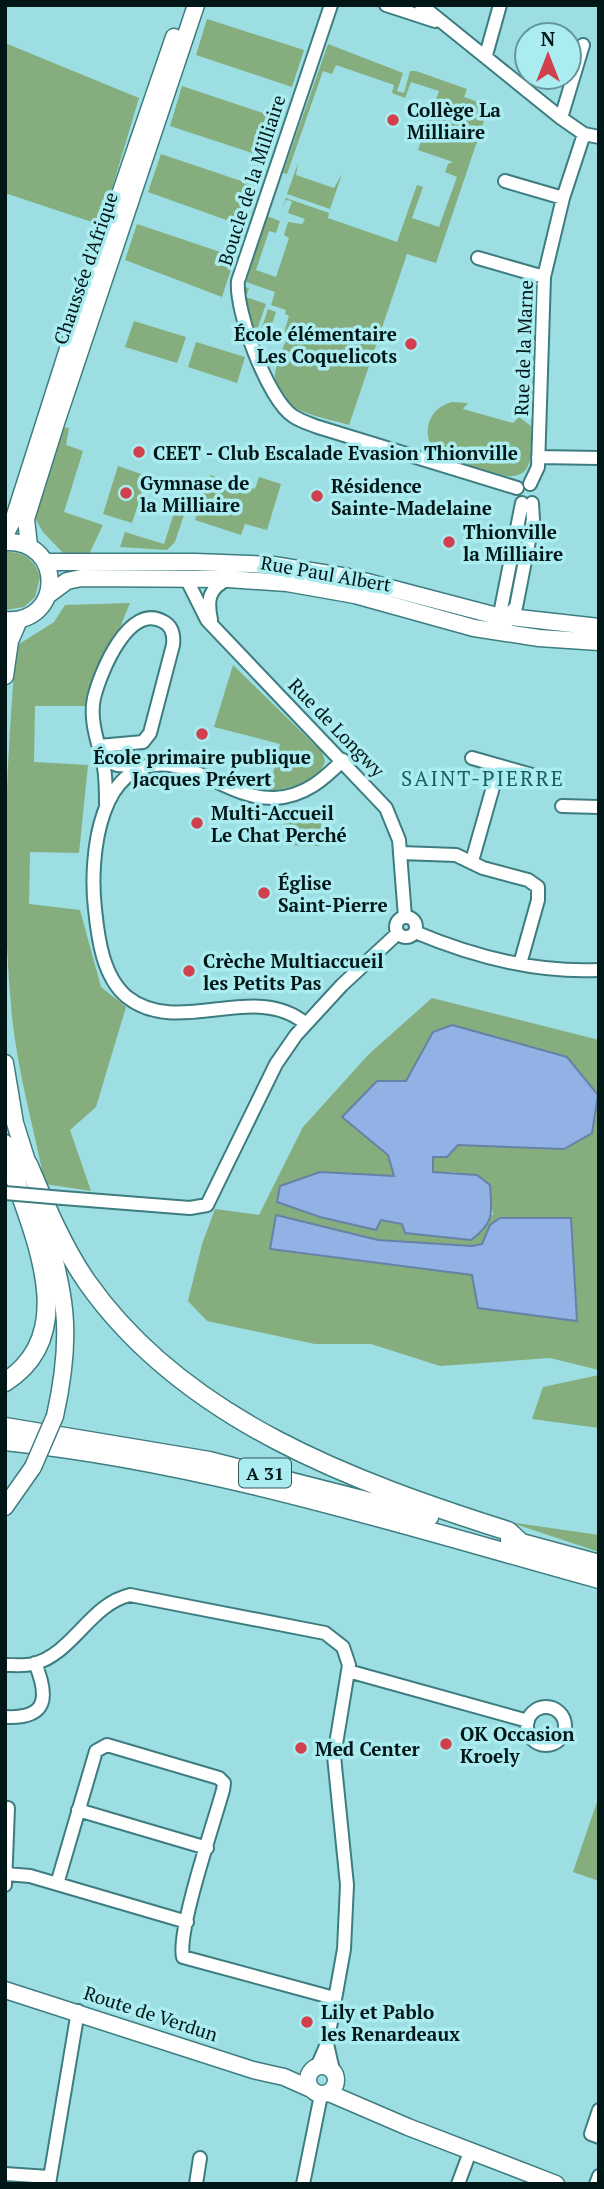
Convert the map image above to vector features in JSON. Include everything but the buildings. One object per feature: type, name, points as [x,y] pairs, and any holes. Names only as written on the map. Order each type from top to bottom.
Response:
[{"type":"highway","points":[[5,1382],[24,1368],[38,1350],[48,1312],[20,1166]]},
{"type":"highway","points":[[20,1166],[87,1281],[112,1313],[155,1357],[193,1389],[232,1415],[306,1453],[409,1499],[508,1531],[520,1542]]},
{"type":"highway","name":"A 31","points":[[5,1427],[209,1461],[297,1481],[599,1564]]},
{"type":"highway","name":"A 31","points":[[5,1441],[115,1457],[255,1485],[599,1579]]},
{"type":"main road","name":"Chaussée d'Afrique","points":[[5,535],[14,518],[82,305],[185,5]]},
{"type":"main road","name":"Chaussée d'Afrique","points":[[29,546],[26,519],[196,5]]},
{"type":"main road","points":[[5,542],[29,546],[45,562],[50,576],[48,594]]},
{"type":"main road","name":"Rue Paul Albert","points":[[45,562],[273,565],[348,578],[506,617],[599,627]]},
{"type":"main road","name":"Rue Paul Albert","points":[[12,620],[37,611],[48,594],[66,581],[81,578],[228,579],[287,583],[355,595],[489,631],[599,642]]},
{"type":"main road","points":[[5,676],[12,620]]},
{"type":"main road","points":[[5,1063],[20,1166],[58,1308],[58,1357],[50,1415],[29,1466],[5,1507]]},
{"type":"main road","points":[[5,1143],[20,1166]]},
{"type":"main road","points":[[5,1494],[29,1466]]},
{"type":"main road","name":"Route de Verdun","points":[[5,1990],[78,2011],[253,2070],[284,2077],[323,2081],[356,2102],[408,2127],[556,2184]]},
{"type":"street","name":"Boucle de la Milliaire","points":[[331,5],[238,281],[237,296],[243,326],[277,400],[291,416],[318,427],[524,486]]},
{"type":"street","points":[[386,5],[446,24]]},
{"type":"street","points":[[421,5],[561,118],[584,134],[599,137]]},
{"type":"street","points":[[486,55],[500,5]]},
{"type":"street","points":[[561,118],[569,91]]},
{"type":"street","name":"Rue de la Marne","points":[[524,486],[538,467],[544,277],[563,198],[584,134]]},
{"type":"street","points":[[505,181],[563,198]]},
{"type":"street","points":[[478,258],[544,277]]},
{"type":"street","points":[[538,457],[599,458]]},
{"type":"street","points":[[514,635],[501,609],[502,596],[527,503],[537,491],[524,486],[516,495],[527,503]]},
{"type":"street","name":"Rue de Longwy","points":[[186,578],[203,615],[386,808],[395,827],[401,853],[405,917]]},
{"type":"street","points":[[211,624],[208,597],[213,587],[228,579]]},
{"type":"street","points":[[489,631],[506,617]]},
{"type":"street","points":[[101,752],[143,742],[150,733],[173,645],[173,632],[164,621],[149,618],[141,620],[124,634],[93,702],[106,804],[96,851],[94,904],[104,957],[119,989],[138,1004],[161,1011],[268,1007],[292,1013],[306,1024]]},
{"type":"street","points":[[101,752],[117,765],[173,765],[244,794],[276,798],[312,787],[343,760]]},
{"type":"street","points":[[472,758],[532,775]]},
{"type":"street","points":[[472,861],[499,766]]},
{"type":"street","points":[[106,804],[123,781],[146,767]]},
{"type":"street","points":[[562,806],[599,807]]},
{"type":"street","points":[[401,853],[446,852],[483,868],[528,880],[538,887],[538,900],[520,964]]},
{"type":"street","points":[[398,933],[397,923],[405,917],[416,923],[415,932]]},
{"type":"street","points":[[398,933],[407,937],[415,932],[520,964],[569,971],[599,970]]},
{"type":"street","points":[[5,1194],[190,1209],[207,1205],[276,1064],[306,1024],[398,933]]},
{"type":"street","points":[[5,1665],[35,1663],[66,1643],[109,1603],[130,1595],[325,1633],[348,1654],[348,1671],[334,1756],[347,1885],[344,1949],[303,2184]]},
{"type":"street","points":[[5,1717],[29,1717],[40,1708],[44,1688],[35,1663]]},
{"type":"street","points":[[348,1671],[528,1721]]},
{"type":"street","points":[[57,1884],[96,1751],[107,1745],[219,1778],[224,1783],[181,1947],[183,1956],[334,1998]]},
{"type":"street","points":[[5,1885],[8,1808]]},
{"type":"street","points":[[78,1810],[207,1848]]},
{"type":"street","points":[[6,1874],[57,1884],[187,1922]]},
{"type":"street","points":[[5,2174],[49,2180],[78,2011]]},
{"type":"street","points":[[599,2109],[592,2134],[599,2137]]},
{"type":"street","points":[[458,2184],[470,2151]]},
{"type":"street","points":[[196,2184],[200,2158]]},
{"type":"street","points":[[596,2184],[599,2176]]},
{"type":"green space","points":[[207,19],[304,50],[292,87],[196,55]]},
{"type":"green space","points":[[5,43],[139,98],[101,225],[5,193]]},
{"type":"green space","points":[[328,44],[403,73],[397,91],[404,93],[410,71],[416,71],[467,89],[464,97],[489,106],[436,263],[407,254],[349,425],[314,416],[292,406],[278,389],[275,372],[287,338],[283,336],[289,316],[285,314],[286,310],[271,305],[275,292],[246,282],[267,216],[280,221],[276,233],[269,231],[256,270],[276,277],[289,238],[284,235],[288,222],[302,224],[305,219],[288,213],[292,201],[286,200],[281,211],[286,198],[329,213],[328,218],[397,242],[417,185],[423,187],[412,218],[439,227],[457,177],[445,172],[448,164],[453,162],[418,150],[439,91],[411,82],[405,98],[392,93],[394,85],[336,65],[332,74],[323,71],[287,174],[283,173]]},
{"type":"green space","points":[[182,86],[275,117],[261,156],[170,126]]},
{"type":"green space","points":[[161,154],[256,186],[243,226],[148,192]]},
{"type":"green space","points":[[298,163],[296,175],[334,188],[342,174],[330,209],[287,194]]},
{"type":"green space","points":[[137,224],[235,257],[222,297],[125,260]]},
{"type":"green space","points":[[245,287],[249,288],[246,297],[266,304],[258,327],[254,328],[247,313]]},
{"type":"green space","points":[[268,309],[276,312],[269,333],[261,330]]},
{"type":"green space","points":[[134,321],[186,337],[177,363],[125,347]]},
{"type":"green space","points":[[196,342],[245,357],[237,383],[188,367]]},
{"type":"green space","points":[[452,402],[468,403],[463,409],[513,423],[519,417],[531,426],[530,460],[523,473],[506,476],[467,467],[442,456],[433,447],[428,436],[430,419],[444,405]]},
{"type":"green space","points":[[62,427],[69,428],[66,445],[83,451],[64,512],[103,525],[89,554],[66,556],[43,532],[35,518]]},
{"type":"green space","points":[[118,466],[147,476],[132,523],[103,514]]},
{"type":"green space","points":[[210,475],[255,489],[259,477],[281,484],[267,530],[245,524],[241,535],[195,520]]},
{"type":"green space","points":[[186,476],[192,478],[194,484],[175,542],[167,550],[120,547],[125,532],[164,544]]},
{"type":"green space","points":[[5,552],[27,557],[35,565],[40,577],[35,597],[24,607],[5,610]]},
{"type":"green space","points":[[130,603],[88,706],[35,706],[34,762],[88,765],[79,853],[30,852],[29,904],[80,910],[101,987],[126,1007],[96,1107],[70,1130],[91,1191],[45,1184],[15,1038],[8,971],[5,878],[12,692],[16,646],[54,622],[65,605]]},
{"type":"green space","points":[[233,665],[322,752],[325,761],[317,775],[294,786],[269,791],[280,744],[214,727]]},
{"type":"green space","points":[[284,822],[321,823],[320,846],[283,845]]},
{"type":"green space","points":[[432,998],[599,1040],[599,1370],[550,1358],[440,1366],[371,1344],[315,1344],[207,1321],[188,1301],[202,1244],[215,1209],[259,1215],[303,1127],[369,1054]],"holes":[[[433,1032],[564,1149],[458,1145],[447,1157],[433,1157],[433,1172],[456,1172],[492,1207],[493,1215],[402,1224],[381,1220],[375,1230],[320,1217],[320,1172],[394,1176],[388,1155],[406,1081]],[[277,1215],[378,1240],[472,1246],[482,1244],[490,1225],[472,1275],[270,1249]]]},
{"type":"green space","points":[[599,1375],[599,1428],[532,1419],[543,1387]]},
{"type":"green space","points":[[509,1522],[599,1535],[599,1552]]},
{"type":"green space","points":[[599,1800],[599,1881],[573,1872]]},
{"type":"water","points":[[452,1025],[567,1057],[598,1095],[592,1133],[564,1149],[458,1145],[447,1157],[433,1157],[433,1172],[477,1175],[490,1185],[488,1222],[471,1240],[405,1233],[402,1224],[381,1220],[376,1230],[320,1217],[277,1202],[280,1186],[320,1172],[394,1176],[388,1155],[342,1117],[377,1081],[406,1081],[433,1032]]},
{"type":"water","points":[[276,1215],[378,1240],[472,1246],[482,1244],[490,1225],[500,1218],[571,1218],[577,1321],[478,1308],[472,1275],[270,1249]]},
{"type":"place","name":"Collège La Milliaire","points":[[393,120]]},
{"type":"place","name":"École élémentaire Les Coquelicots","points":[[411,344]]},
{"type":"place","name":"CEET - Club Escalade Evasion Thionville","points":[[139,452]]},
{"type":"place","name":"Gymnase de la Milliaire","points":[[126,493]]},
{"type":"place","name":"Résidence Sainte-Madelaine","points":[[317,496]]},
{"type":"place","name":"Thionville la Milliaire","points":[[449,542]]},
{"type":"place","name":"École primaire publique Jacques Prévert","points":[[202,734]]},
{"type":"place","name":"Multi-Accueil Le Chat Perché","points":[[197,823]]},
{"type":"place","name":"Église Saint-Pierre","points":[[264,893]]},
{"type":"place","name":"Crèche Multiaccueil les Petits Pas","points":[[189,971]]},
{"type":"place","name":"OK Occasion Kroely","points":[[446,1744]]},
{"type":"place","name":"Med Center","points":[[301,1748]]},
{"type":"place","name":"Lily et Pablo les Renardeaux","points":[[307,2022]]},
{"type":"district","name":"SAINT-PIERRE","points":[[483,778]]}]
